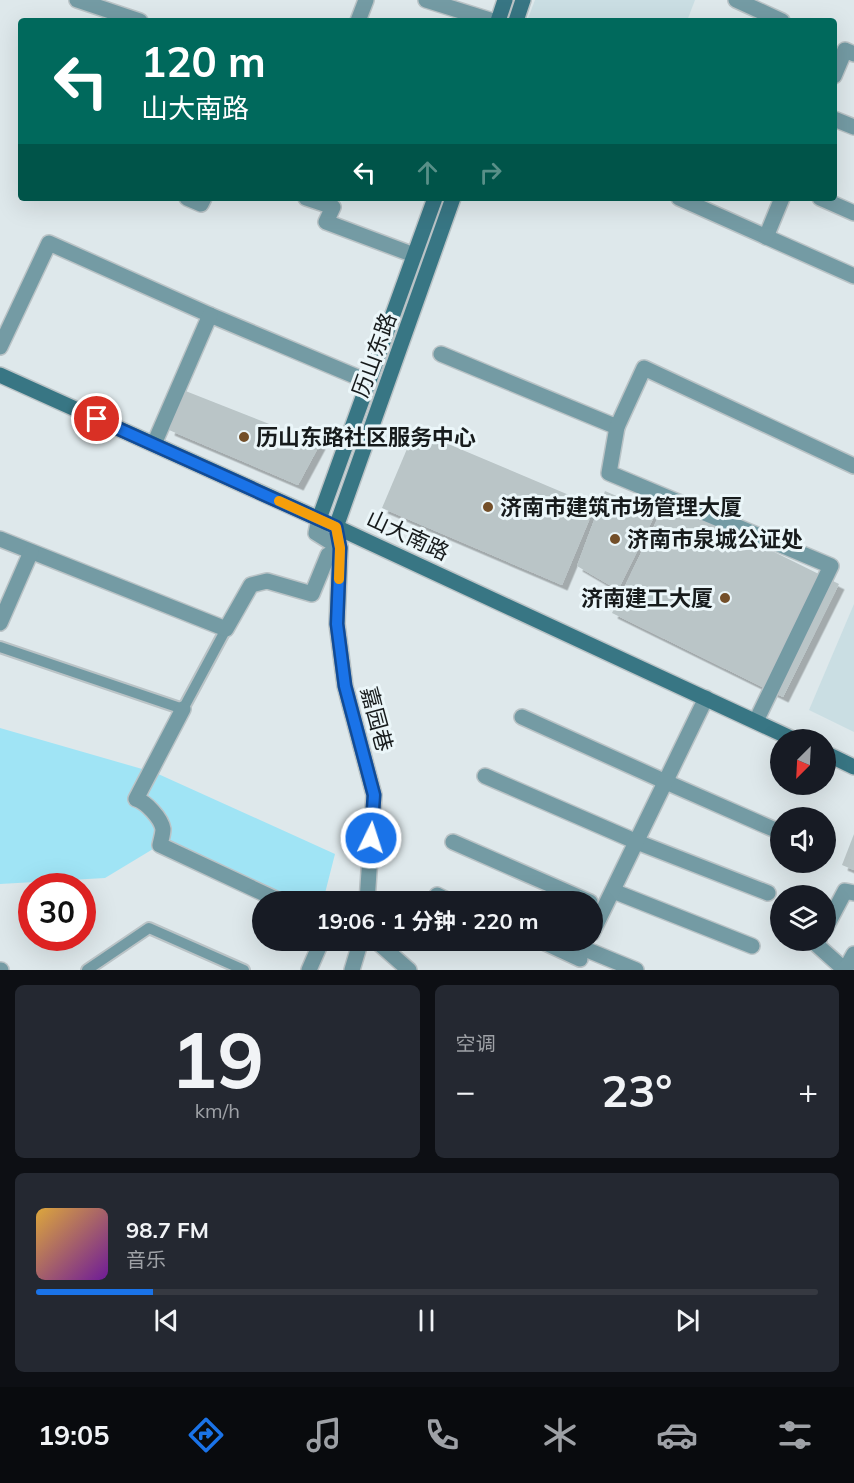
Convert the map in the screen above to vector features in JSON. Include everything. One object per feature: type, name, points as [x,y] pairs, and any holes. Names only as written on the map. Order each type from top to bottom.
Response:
[{"type":"main road","points":[[499,18],[505,0]]},
{"type":"main road","points":[[517,18],[524,0]]},
{"type":"main road","name":"历山东路","points":[[319,519],[434,201]]},
{"type":"main road","name":"历山东路","points":[[336,527],[452,201]]},
{"type":"main road","name":"山大南路","points":[[0,375],[319,519],[772,729]]},
{"type":"main road","points":[[836,758],[854,767]]},
{"type":"street","points":[[77,0],[131,18]]},
{"type":"street","points":[[359,18],[366,0]]},
{"type":"street","points":[[426,0],[483,18]]},
{"type":"street","points":[[736,0],[775,18]]},
{"type":"street","points":[[837,68],[844,49]]},
{"type":"street","points":[[837,120],[854,128]]},
{"type":"street","points":[[315,201],[333,207],[326,222],[414,255]]},
{"type":"street","points":[[686,201],[854,276]]},
{"type":"street","points":[[766,237],[781,201]]},
{"type":"street","points":[[827,201],[854,213]]},
{"type":"street","points":[[0,347],[49,243],[210,315],[369,382]]},
{"type":"street","points":[[154,444],[210,315]]},
{"type":"street","points":[[441,354],[617,428]]},
{"type":"street","points":[[756,721],[831,566],[609,473],[617,428],[644,368],[854,466]]},
{"type":"street","points":[[0,539],[226,629],[251,585],[267,581],[312,594],[328,555],[340,548],[316,533],[319,519]]},
{"type":"street","name":"嘉园巷","points":[[336,527],[340,548],[337,624],[345,686],[374,795],[368,891]]},
{"type":"street","points":[[0,623],[31,552]]},
{"type":"street","points":[[603,899],[613,891],[706,698]]},
{"type":"street","points":[[183,709],[136,799],[143,801],[163,830],[160,845],[258,891]]},
{"type":"street","points":[[522,717],[770,828]]},
{"type":"street","points":[[485,776],[637,842],[768,893]]},
{"type":"street","points":[[453,842],[566,891]]},
{"type":"street","points":[[613,891],[752,946]]},
{"type":"street","points":[[836,908],[845,891],[854,893]]},
{"type":"street","points":[[309,970],[317,951]]},
{"type":"street","points":[[352,970],[358,951]]},
{"type":"street","points":[[387,951],[409,970]]},
{"type":"street","points":[[824,951],[845,970],[854,954]]},
{"type":"street","points":[[582,955],[636,970]]},
{"type":"lane","points":[[0,647],[183,709],[226,629]]},
{"type":"lane","points":[[87,970],[149,928],[244,970]]},
{"type":"shaded area","points":[[535,0],[695,0],[688,18],[528,18]]},
{"type":"shaded area","points":[[854,604],[854,732],[809,710]]},
{"type":"shaded area","points":[[0,728],[156,773],[335,854],[326,891],[258,891],[158,846],[105,878],[96,879],[96,873],[18,873],[18,883],[0,884]]},
{"type":"building","name":"历山东路社区服务中心","points":[[183,390],[320,444],[298,485],[169,430]]},
{"type":"building","name":"济南市建筑市场管理大厦","points":[[415,430],[595,506],[562,585],[382,508]]},
{"type":"building","name":"济南市泉城公证处","points":[[605,491],[656,513],[618,590],[577,566]]},
{"type":"building","name":"济南建工大厦","points":[[667,499],[839,584],[783,697],[612,613]]},
{"type":"building","points":[[854,834],[854,870],[842,865]]},
{"type":"slow traffic","points":[[279,501],[336,527],[340,548],[339,579]]},
{"type":"place","name":"历山东路社区服务中心","points":[[244,437]]},
{"type":"place","name":"济南市建筑市场管理大厦","points":[[488,507]]},
{"type":"place","name":"济南市泉城公证处","points":[[615,539]]},
{"type":"place","name":"济南建工大厦","points":[[725,598]]},
{"type":"route","points":[[97,419],[336,527],[340,548],[337,624],[345,686],[374,795],[371,838]]}]
